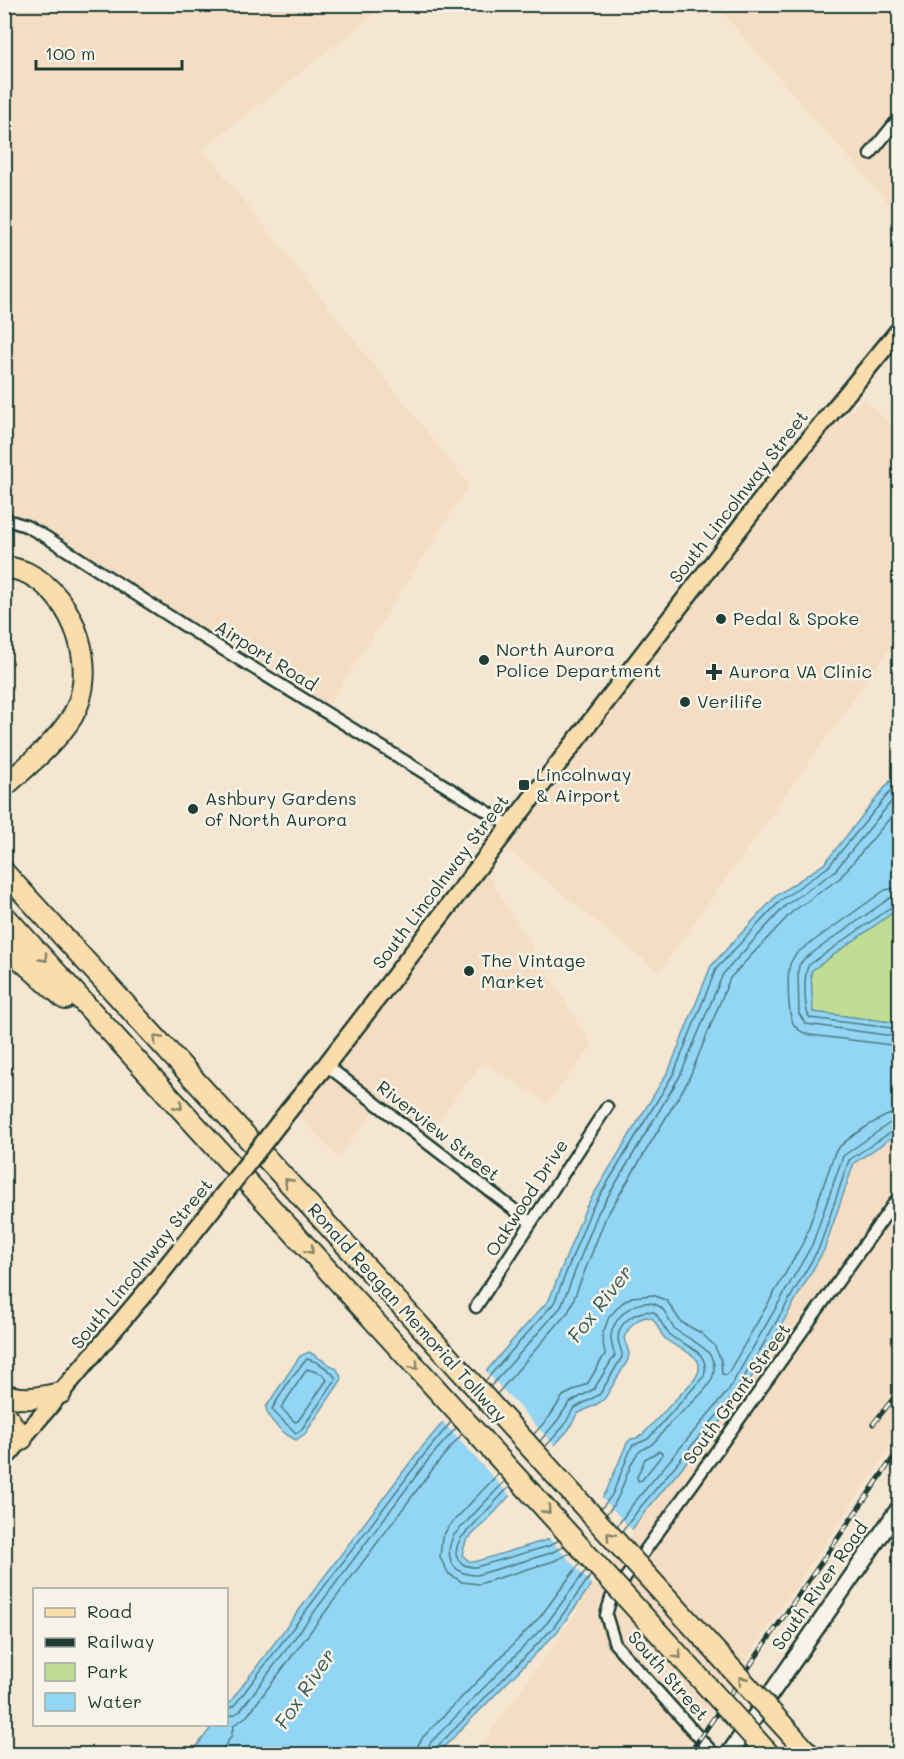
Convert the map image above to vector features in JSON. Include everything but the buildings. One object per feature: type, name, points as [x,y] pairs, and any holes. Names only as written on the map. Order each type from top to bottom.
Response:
[{"type":"highway","points":[[4,566],[27,573],[49,589],[67,611],[79,638],[84,662],[83,687],[74,715],[57,738],[4,786]]},
{"type":"highway","points":[[4,579],[31,591],[52,610],[66,634],[72,668],[68,695],[56,719],[40,740],[4,771]]},
{"type":"highway","name":"Ronald Reagan Memorial Tollway","points":[[4,872],[809,1755]]},
{"type":"highway","name":"Ronald Reagan Memorial Tollway","points":[[4,915],[769,1755]]},
{"type":"highway","points":[[4,945],[47,982],[94,1028],[139,1062]]},
{"type":"highway","points":[[4,1394],[13,1398],[29,1399],[61,1393]]},
{"type":"highway","points":[[4,1412],[10,1449]]},
{"type":"main road","name":"South Lincolnway Street","points":[[10,1449],[61,1393],[209,1213],[326,1065],[793,459],[900,329]]},
{"type":"main road","name":"South River Road","points":[[729,1755],[900,1507]]},
{"type":"street","points":[[870,154],[900,117]]},
{"type":"street","name":"Airport Road","points":[[4,519],[26,526],[46,537],[208,640],[509,825]]},
{"type":"street","name":"Riverview Street","points":[[326,1065],[530,1222]]},
{"type":"street","name":"Oakwood Drive","points":[[476,1307],[607,1107]]},
{"type":"street","name":"South Grant Street","points":[[606,1615],[611,1598],[900,1195]]},
{"type":"street","name":"South Street","points":[[606,1615],[615,1644],[714,1755]]},
{"type":"shaded area","points":[[5,5],[386,5],[203,149],[469,485],[328,706],[47,532],[5,513]]},
{"type":"shaded area","points":[[715,5],[899,5],[899,215],[858,168]]},
{"type":"shaded area","points":[[864,399],[899,432],[899,636],[659,972],[507,849],[816,443]]},
{"type":"shaded area","points":[[482,865],[592,1046],[548,1103],[483,1062],[424,1138],[328,1065]]},
{"type":"shaded area","points":[[326,1067],[378,1106],[338,1158],[292,1108]]},
{"type":"shaded area","points":[[899,1133],[899,1435],[681,1754],[475,1754],[578,1611],[576,1607],[644,1513],[739,1399],[824,1250],[854,1163]]},
{"type":"green space","points":[[899,908],[899,1023],[812,1012],[811,971]]},
{"type":"water","name":"Fox River","points":[[899,770],[899,908],[811,971],[813,1012],[899,1023],[899,1133],[854,1163],[824,1250],[739,1399],[644,1513],[557,1632],[437,1754],[191,1754],[212,1726],[228,1726],[228,1705],[418,1452],[549,1300],[586,1207],[669,1070],[711,966],[777,895],[824,864]],"holes":[[[646,1317],[652,1318],[665,1339],[697,1360],[698,1372],[694,1380],[643,1434],[627,1443],[599,1503],[547,1540],[474,1562],[469,1561],[462,1555],[466,1541],[569,1429],[577,1414],[605,1398],[628,1360],[629,1353],[624,1338],[632,1324]]]},
{"type":"water","points":[[309,1352],[337,1369],[342,1379],[305,1434],[296,1440],[277,1426],[266,1407],[300,1356]]},
{"type":"pier","points":[[484,1369],[556,1447],[512,1498],[441,1420]]},
{"type":"pier","points":[[600,1495],[634,1532],[594,1587],[547,1536],[571,1522],[597,1501]]},
{"type":"railway","points":[[873,1424],[900,1390]]},
{"type":"railway","points":[[689,1754],[900,1448]]},
{"type":"place","name":"Pedal & Spoke","points":[[721,619]]},
{"type":"place","name":"North Aurora Police Department","points":[[484,660]]},
{"type":"place","name":"Aurora VA Clinic","points":[[714,672]]},
{"type":"place","name":"Verilife","points":[[685,702]]},
{"type":"place","name":"Lincolnway & Airport","points":[[524,785]]},
{"type":"place","name":"Ashbury Gardens of North Aurora","points":[[193,809]]},
{"type":"place","name":"The Vintage Market","points":[[469,971]]}]
